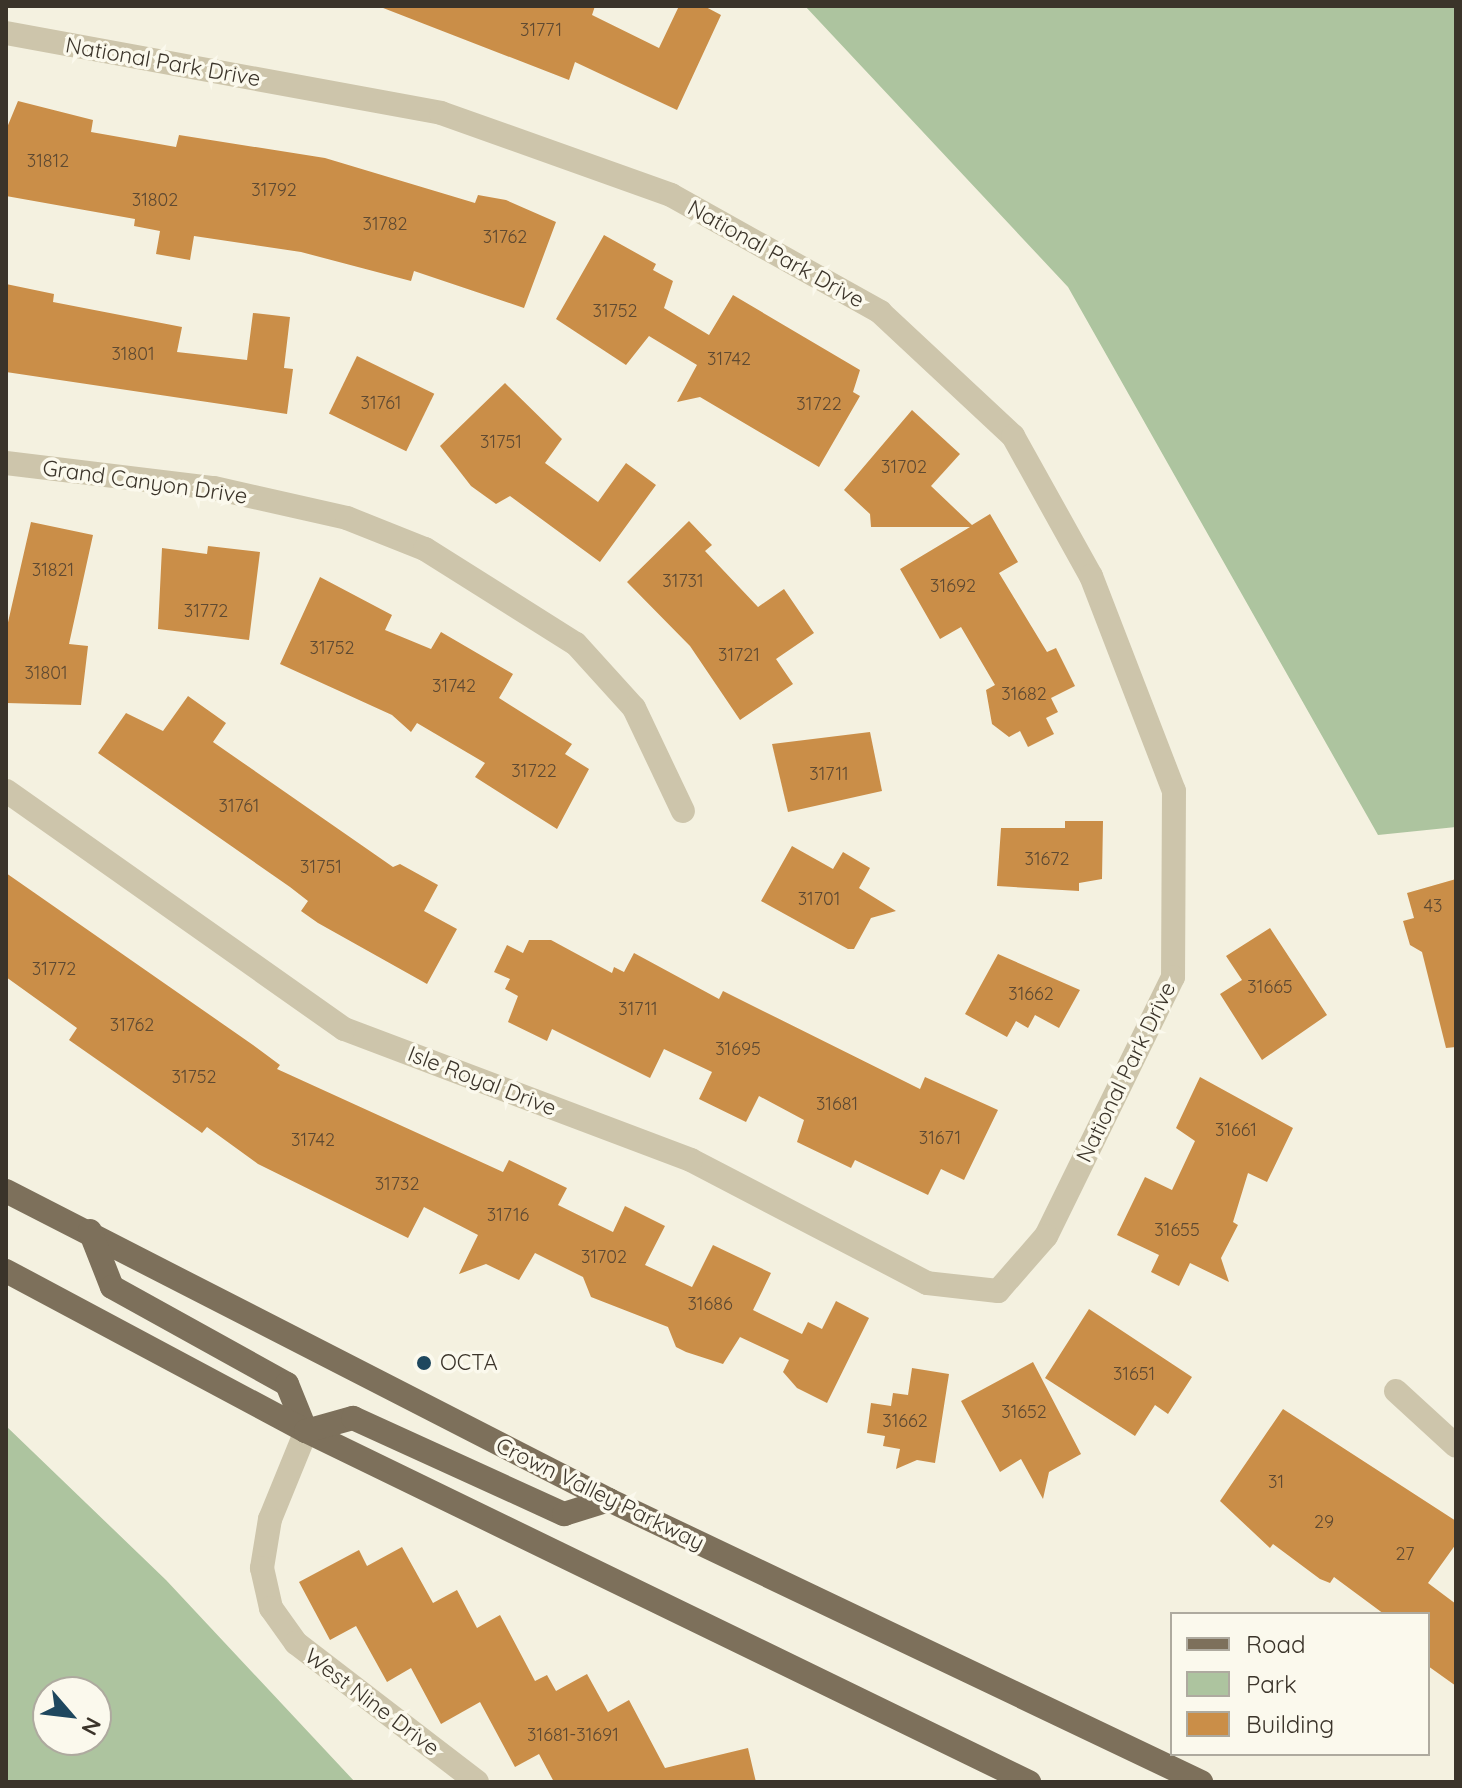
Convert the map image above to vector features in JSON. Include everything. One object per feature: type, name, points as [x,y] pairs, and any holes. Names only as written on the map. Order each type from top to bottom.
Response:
[{"type":"main road","name":"Crown Valley Parkway","points":[[6,1191],[90,1231],[609,1500],[1201,1782]]},
{"type":"main road","points":[[90,1231],[112,1287],[287,1384],[306,1431]]},
{"type":"main road","points":[[6,1271],[306,1431],[1029,1782]]},
{"type":"main road","points":[[306,1431],[353,1418],[564,1514],[609,1500]]},
{"type":"street","name":"National Park Drive","points":[[6,33],[441,113],[671,195],[880,312],[1013,436],[1091,576],[1174,791],[1173,977],[1046,1236],[998,1291]]},
{"type":"street","name":"Grand Canyon Drive","points":[[6,463],[214,488],[347,518],[425,549],[576,644],[634,708],[683,811]]},
{"type":"street","name":"Isle Royal Drive","points":[[6,791],[344,1029],[691,1160],[927,1283],[998,1291]]},
{"type":"street","points":[[1396,1391],[1456,1446]]},
{"type":"street","name":"West Nine Drive","points":[[306,1431],[270,1519],[262,1568],[271,1608],[296,1643],[477,1782]]},
{"type":"green space","points":[[805,6],[1456,6],[1456,827],[1378,835],[1068,287]]},
{"type":"green space","points":[[6,1426],[166,1580],[355,1782],[6,1782]]},
{"type":"building","points":[[378,6],[595,6],[592,15],[659,48],[679,6],[704,6],[721,15],[677,110],[575,62],[569,80]]},
{"type":"building","points":[[18,101],[93,120],[91,132],[176,147],[179,135],[325,158],[475,203],[478,195],[506,200],[556,222],[524,308],[414,271],[411,281],[301,252],[194,236],[190,260],[156,254],[160,231],[134,226],[135,219],[6,196],[6,130]]},
{"type":"building","points":[[604,235],[656,264],[653,270],[673,281],[664,308],[709,335],[733,295],[860,370],[853,392],[860,396],[819,467],[700,397],[677,402],[697,365],[649,336],[626,365],[556,319]]},
{"type":"building","points":[[6,284],[54,294],[53,302],[182,327],[177,352],[247,360],[253,313],[290,317],[284,368],[293,369],[287,414],[6,372]]},
{"type":"building","points":[[357,356],[434,394],[406,451],[329,414]]},
{"type":"building","points":[[505,383],[562,439],[545,463],[598,502],[626,463],[656,485],[600,562],[510,496],[496,504],[471,486],[440,446]]},
{"type":"building","points":[[912,410],[960,454],[931,486],[972,525],[990,514],[1018,562],[999,573],[1047,652],[1056,648],[1075,686],[1051,698],[1058,712],[1046,718],[1054,734],[1028,747],[1020,731],[1009,737],[992,724],[986,690],[995,685],[961,627],[940,639],[900,569],[970,527],[871,527],[870,514],[844,490]]},
{"type":"building","points":[[689,521],[712,545],[705,551],[758,607],[784,589],[814,633],[776,659],[793,684],[740,720],[690,646],[627,582]]},
{"type":"building","points":[[31,522],[93,535],[69,644],[88,646],[81,705],[6,703],[6,631]]},
{"type":"building","points":[[208,546],[260,552],[249,640],[158,629],[162,548],[207,554]]},
{"type":"building","points":[[320,577],[392,615],[385,630],[431,649],[441,632],[513,674],[499,698],[572,744],[565,754],[589,769],[557,829],[475,777],[485,763],[417,723],[411,732],[392,715],[280,664]]},
{"type":"building","points":[[188,696],[226,723],[213,742],[393,867],[400,864],[438,885],[424,911],[457,929],[427,984],[318,923],[301,911],[308,901],[290,887],[98,753],[126,713],[163,731]]},
{"type":"building","points":[[870,732],[882,791],[788,812],[772,744]]},
{"type":"building","points":[[1065,821],[1103,821],[1102,879],[1079,883],[1079,891],[997,886],[1001,828],[1065,828]]},
{"type":"building","points":[[792,846],[833,869],[843,852],[870,868],[859,888],[896,911],[871,918],[854,949],[848,949],[761,901]]},
{"type":"building","points":[[6,873],[253,1045],[280,1065],[277,1069],[503,1172],[509,1160],[567,1188],[558,1205],[613,1232],[625,1206],[665,1226],[645,1265],[692,1287],[713,1245],[771,1273],[753,1310],[802,1334],[808,1322],[822,1329],[836,1301],[869,1318],[827,1403],[797,1388],[783,1372],[789,1360],[740,1337],[723,1364],[686,1352],[676,1347],[668,1327],[591,1297],[583,1277],[535,1253],[519,1280],[486,1264],[459,1274],[478,1235],[424,1207],[408,1238],[258,1164],[207,1127],[202,1133],[69,1040],[77,1028],[6,977]]},
{"type":"building","points":[[1456,879],[1456,1047],[1446,1048],[1422,952],[1410,945],[1403,921],[1414,918],[1407,893]]},
{"type":"building","points":[[1270,928],[1327,1015],[1262,1060],[1220,994],[1242,980],[1226,956]]},
{"type":"building","points":[[529,940],[551,940],[612,973],[614,967],[624,972],[634,953],[719,999],[723,991],[920,1089],[925,1077],[998,1110],[964,1180],[941,1169],[928,1195],[855,1160],[851,1168],[797,1142],[804,1120],[759,1096],[746,1122],[699,1099],[712,1072],[664,1049],[650,1078],[552,1029],[547,1041],[508,1022],[518,996],[505,989],[510,979],[494,972],[507,945],[523,953]]},
{"type":"building","points":[[998,954],[1080,990],[1059,1028],[1035,1015],[1028,1028],[1016,1021],[1007,1037],[965,1014]]},
{"type":"building","points":[[1200,1077],[1293,1128],[1267,1182],[1248,1173],[1233,1222],[1238,1225],[1221,1258],[1229,1282],[1190,1263],[1179,1286],[1151,1272],[1159,1255],[1117,1235],[1145,1177],[1172,1190],[1195,1141],[1176,1128]]},
{"type":"building","points":[[1089,1309],[1192,1377],[1168,1414],[1155,1405],[1135,1436],[1045,1378]]},
{"type":"building","points":[[1033,1362],[1081,1454],[1049,1472],[1043,1499],[1021,1459],[1000,1472],[961,1401]]},
{"type":"building","points":[[912,1368],[949,1374],[935,1463],[917,1460],[896,1469],[900,1449],[883,1446],[885,1436],[867,1433],[871,1403],[891,1406],[893,1393],[908,1395]]},
{"type":"building","points":[[1283,1409],[1456,1521],[1456,1544],[1428,1583],[1456,1604],[1456,1686],[1430,1667],[1430,1612],[1381,1612],[1334,1577],[1330,1583],[1320,1579],[1273,1544],[1270,1548],[1220,1501]]},
{"type":"building","points":[[402,1547],[433,1603],[457,1590],[477,1628],[500,1615],[535,1681],[547,1675],[556,1691],[587,1674],[608,1712],[629,1700],[665,1768],[748,1748],[756,1782],[554,1782],[539,1754],[515,1767],[480,1702],[441,1724],[411,1668],[387,1682],[356,1626],[330,1640],[299,1582],[359,1550],[367,1566]]},
{"type":"place","name":"OCTA","points":[[424,1363]]}]
